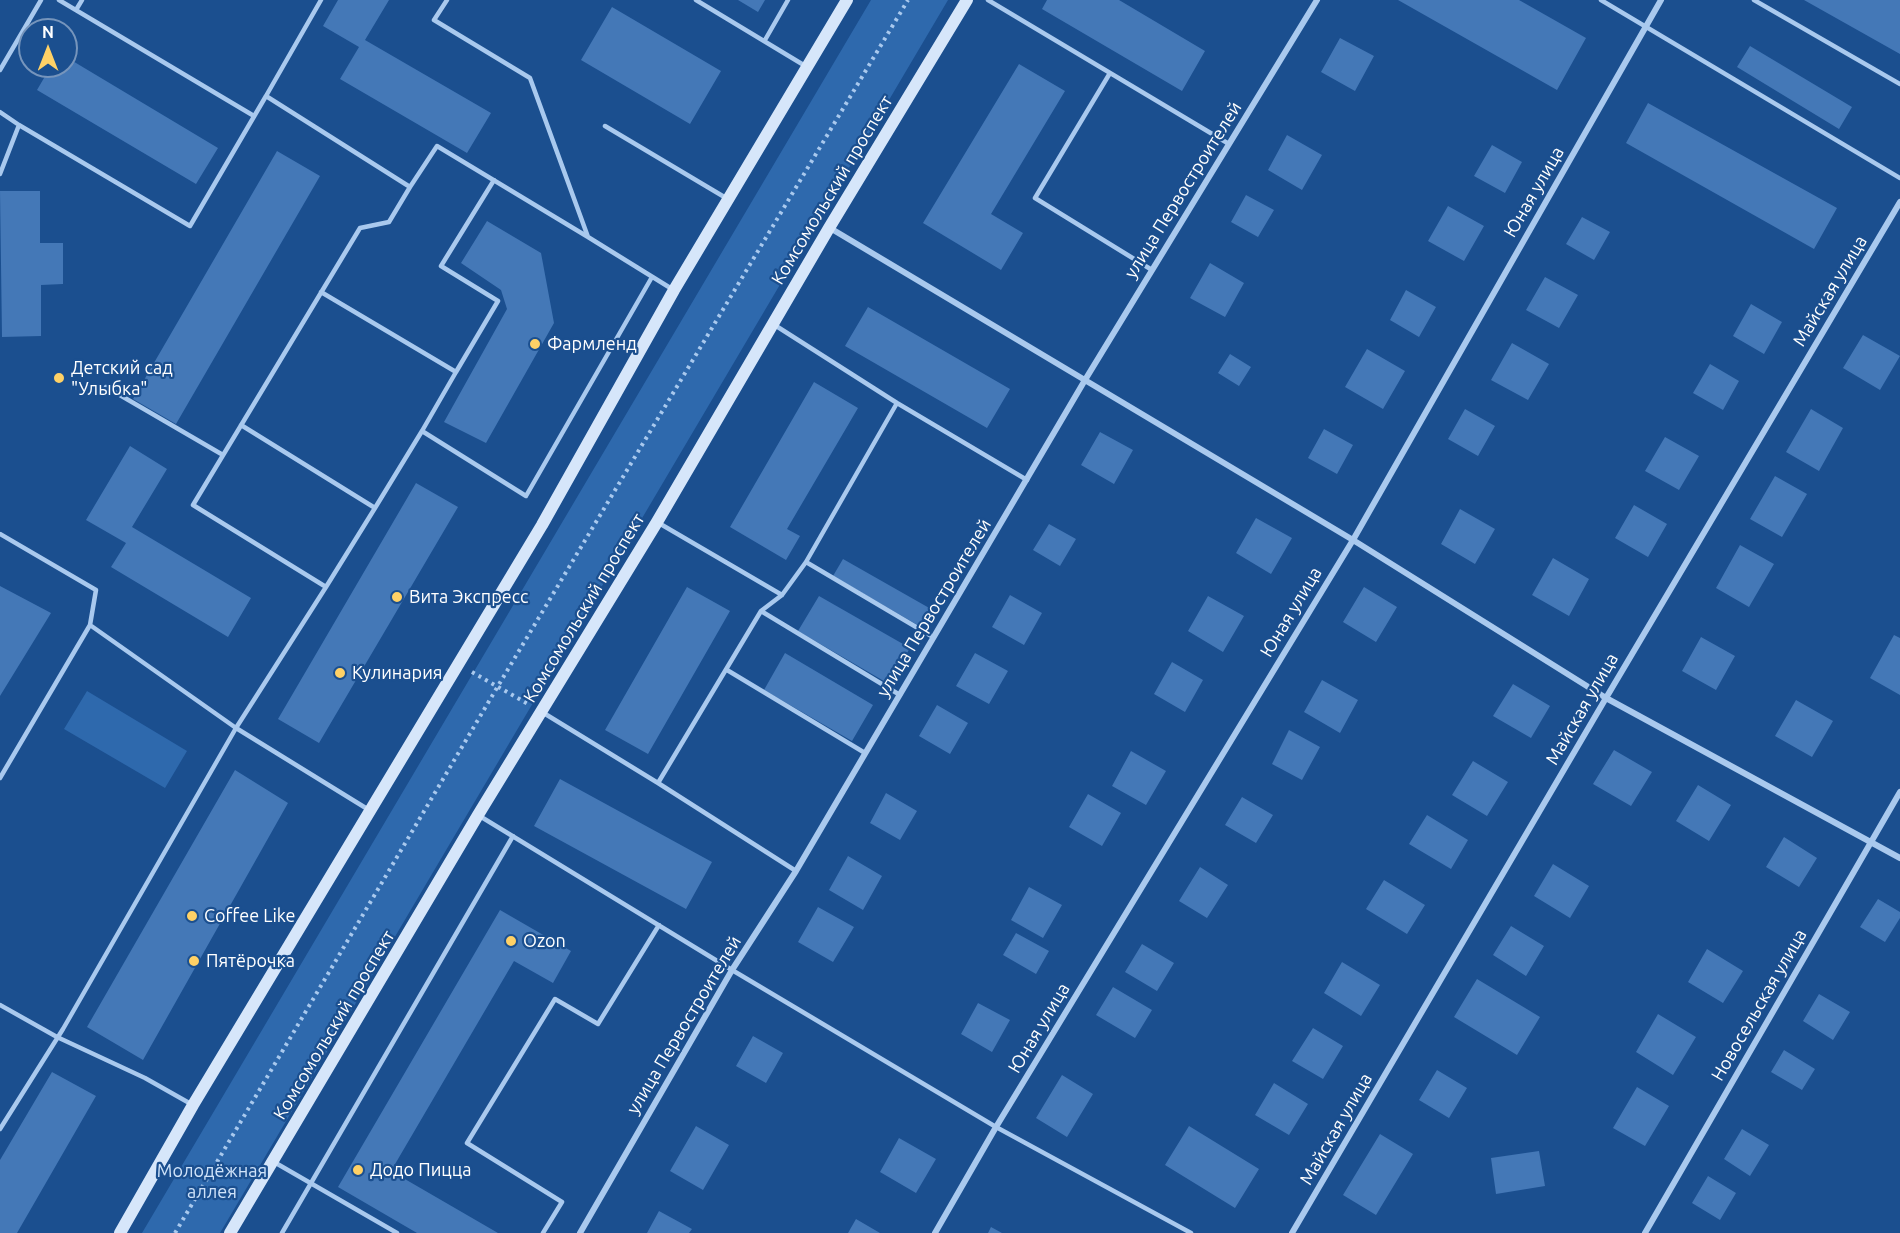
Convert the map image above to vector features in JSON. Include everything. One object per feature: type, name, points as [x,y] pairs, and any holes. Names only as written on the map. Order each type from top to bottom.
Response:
[{"type":"main road","points":[[120,1233],[193,1105],[542,525],[674,291],[847,0]]},
{"type":"main road","name":"Комсомольский проспект","points":[[230,1233],[967,0]]},
{"type":"street","name":"улица Первостроителей","points":[[580,1233],[732,970],[796,871],[1085,380],[1317,0]]},
{"type":"street","name":"Юная улица","points":[[935,1233],[996,1127],[1353,540],[1661,0]]},
{"type":"street","name":"Майская улица","points":[[1293,1233],[1900,202]]},
{"type":"street","points":[[829,228],[1353,540],[1606,698],[1900,858]]},
{"type":"street","name":"Новосельская улица","points":[[1645,1233],[1900,792]]},
{"type":"lane","points":[[0,70],[41,0]]},
{"type":"lane","points":[[60,0],[254,116]]},
{"type":"lane","points":[[76,10],[82,0]]},
{"type":"lane","points":[[0,112],[190,226],[321,0]]},
{"type":"lane","points":[[447,0],[434,20],[530,78],[588,237]]},
{"type":"lane","points":[[696,0],[808,67]]},
{"type":"lane","points":[[765,40],[788,0]]},
{"type":"lane","points":[[988,0],[1230,144]]},
{"type":"lane","points":[[1601,0],[1900,178]]},
{"type":"lane","points":[[1754,0],[1900,84]]},
{"type":"lane","points":[[1110,73],[1035,198],[1152,270]]},
{"type":"lane","points":[[266,96],[410,187]]},
{"type":"lane","points":[[0,174],[19,125]]},
{"type":"lane","points":[[605,126],[729,200]]},
{"type":"lane","points":[[326,587],[193,505],[360,228],[389,222],[437,146],[674,291]]},
{"type":"lane","points":[[0,1129],[57,1037],[236,728],[375,508],[498,301],[441,266],[494,180]]},
{"type":"lane","points":[[422,430],[526,496],[652,277]]},
{"type":"lane","points":[[321,292],[456,372]]},
{"type":"lane","points":[[773,324],[897,403],[1027,480]]},
{"type":"lane","points":[[106,387],[223,455]]},
{"type":"lane","points":[[658,783],[760,611],[782,595],[806,562],[897,403]]},
{"type":"lane","points":[[241,425],[375,508]]},
{"type":"lane","points":[[657,522],[782,595]]},
{"type":"lane","points":[[0,534],[96,590],[90,625],[0,778]]},
{"type":"lane","points":[[806,562],[933,638]]},
{"type":"lane","points":[[760,611],[900,695]]},
{"type":"lane","points":[[90,625],[236,728],[370,810]]},
{"type":"lane","points":[[727,670],[865,753]]},
{"type":"lane","points":[[542,712],[796,871]]},
{"type":"lane","points":[[478,815],[996,1127],[1191,1233]]},
{"type":"lane","points":[[282,1233],[513,836]]},
{"type":"lane","points":[[543,1233],[562,1202],[467,1143],[555,999],[598,1024],[659,925]]},
{"type":"lane","points":[[0,1005],[57,1037],[146,1078],[193,1105]]},
{"type":"lane","points":[[274,1162],[397,1233]]},
{"type":"path","points":[[175,1233],[498,686],[908,0]]},
{"type":"path","points":[[469,670],[529,704]]},
{"type":"green space","name":"Молодёжная аллея","points":[[871,0],[948,0],[220,1233],[142,1233]]},
{"type":"green space","points":[[87,691],[187,751],[165,788],[64,729]]},
{"type":"building","points":[[338,0],[389,0],[365,40],[491,113],[467,153],[340,79],[359,47],[323,26]]},
{"type":"building","points":[[738,0],[765,0],[758,12]]},
{"type":"building","points":[[1047,0],[1119,0],[1205,51],[1182,91],[1042,9]]},
{"type":"building","points":[[1398,0],[1519,0],[1586,38],[1557,90]]},
{"type":"building","points":[[1804,0],[1900,0],[1900,54]]},
{"type":"building","points":[[612,7],[721,71],[690,124],[581,60]]},
{"type":"building","points":[[1340,38],[1374,56],[1355,91],[1321,72]]},
{"type":"building","points":[[1750,46],[1852,107],[1839,129],[1737,67]]},
{"type":"building","points":[[78,64],[218,148],[196,184],[37,90],[44,78],[78,78]]},
{"type":"building","points":[[1019,64],[1065,91],[991,214],[1023,233],[1001,270],[923,223]]},
{"type":"building","points":[[1648,103],[1837,208],[1814,249],[1626,143]]},
{"type":"building","points":[[1287,135],[1322,155],[1302,190],[1268,170]]},
{"type":"building","points":[[1492,145],[1522,162],[1505,193],[1474,176]]},
{"type":"building","points":[[277,151],[320,176],[176,424],[133,399]]},
{"type":"building","points":[[0,191],[40,191],[40,243],[63,243],[63,284],[41,285],[41,336],[2,337]]},
{"type":"building","points":[[1246,195],[1274,210],[1258,237],[1231,222]]},
{"type":"building","points":[[1448,206],[1484,226],[1464,261],[1428,241]]},
{"type":"building","points":[[1582,217],[1610,232],[1594,260],[1566,244]]},
{"type":"building","points":[[487,221],[541,253],[554,323],[486,443],[444,422],[507,309],[501,290],[461,263]]},
{"type":"building","points":[[1210,263],[1244,283],[1225,317],[1190,298]]},
{"type":"building","points":[[1545,277],[1578,295],[1559,328],[1526,310]]},
{"type":"building","points":[[1406,290],[1436,307],[1419,337],[1390,320]]},
{"type":"building","points":[[1751,304],[1782,322],[1764,354],[1733,336]]},
{"type":"building","points":[[868,307],[1010,389],[987,428],[845,346]]},
{"type":"building","points":[[1863,335],[1900,356],[1880,390],[1843,368]]},
{"type":"building","points":[[1512,343],[1549,364],[1528,400],[1491,380]]},
{"type":"building","points":[[1367,349],[1405,371],[1383,409],[1345,387]]},
{"type":"building","points":[[1230,354],[1251,367],[1239,386],[1218,373]]},
{"type":"building","points":[[1710,364],[1739,381],[1723,410],[1693,393]]},
{"type":"building","points":[[814,382],[858,408],[787,529],[800,536],[786,560],[730,527]]},
{"type":"building","points":[[1465,409],[1495,426],[1478,456],[1448,439]]},
{"type":"building","points":[[1811,409],[1843,428],[1819,471],[1786,452]]},
{"type":"building","points":[[1324,429],[1353,445],[1337,474],[1308,458]]},
{"type":"building","points":[[1100,432],[1133,450],[1114,484],[1081,465]]},
{"type":"building","points":[[1665,437],[1699,456],[1679,490],[1645,471]]},
{"type":"building","points":[[130,446],[167,469],[132,527],[251,598],[228,637],[111,567],[126,543],[86,520]]},
{"type":"building","points":[[1775,476],[1807,494],[1782,537],[1750,519]]},
{"type":"building","points":[[416,483],[458,507],[319,743],[278,719]]},
{"type":"building","points":[[1634,505],[1667,524],[1648,557],[1615,538]]},
{"type":"building","points":[[1460,509],[1495,529],[1475,564],[1441,544]]},
{"type":"building","points":[[1256,518],[1292,538],[1271,574],[1236,553]]},
{"type":"building","points":[[1049,524],[1076,539],[1060,566],[1033,550]]},
{"type":"building","points":[[1740,545],[1774,564],[1749,607],[1716,588]]},
{"type":"building","points":[[1553,558],[1589,579],[1569,616],[1532,595]]},
{"type":"building","points":[[843,559],[931,609],[921,627],[833,576]]},
{"type":"building","points":[[0,586],[51,613],[0,696]]},
{"type":"building","points":[[687,587],[730,611],[648,754],[605,730]]},
{"type":"building","points":[[1364,587],[1397,607],[1376,642],[1343,622]]},
{"type":"building","points":[[1010,595],[1042,613],[1024,645],[992,627]]},
{"type":"building","points":[[819,596],[910,648],[889,684],[798,631]]},
{"type":"building","points":[[1208,596],[1244,616],[1223,652],[1188,631]]},
{"type":"building","points":[[1894,635],[1900,638],[1900,695],[1870,678]]},
{"type":"building","points":[[1701,637],[1735,656],[1716,690],[1682,671]]},
{"type":"building","points":[[785,653],[873,705],[852,741],[764,690]]},
{"type":"building","points":[[975,653],[1008,671],[989,704],[956,686]]},
{"type":"building","points":[[1172,662],[1203,680],[1185,712],[1154,694]]},
{"type":"building","points":[[1322,680],[1358,700],[1340,733],[1304,712]]},
{"type":"building","points":[[1513,684],[1550,706],[1531,738],[1493,716]]},
{"type":"building","points":[[1796,700],[1833,721],[1812,757],[1775,736]]},
{"type":"building","points":[[937,705],[968,723],[950,754],[919,736]]},
{"type":"building","points":[[1289,730],[1320,747],[1302,780],[1272,764]]},
{"type":"building","points":[[1614,750],[1652,772],[1631,806],[1593,784]]},
{"type":"building","points":[[1131,751],[1166,771],[1146,805],[1112,786]]},
{"type":"building","points":[[1473,761],[1508,782],[1487,816],[1452,795]]},
{"type":"building","points":[[235,770],[288,803],[143,1060],[87,1027]]},
{"type":"building","points":[[560,779],[712,862],[686,909],[534,826]]},
{"type":"building","points":[[1698,785],[1731,805],[1709,841],[1676,821]]},
{"type":"building","points":[[886,793],[917,811],[900,840],[870,823]]},
{"type":"building","points":[[1088,794],[1121,813],[1102,846],[1069,827]]},
{"type":"building","points":[[1242,797],[1273,815],[1256,843],[1225,825]]},
{"type":"building","points":[[1427,815],[1468,840],[1451,869],[1409,844]]},
{"type":"building","points":[[1784,837],[1817,858],[1799,887],[1766,867]]},
{"type":"building","points":[[848,856],[882,876],[863,910],[829,890]]},
{"type":"building","points":[[1553,864],[1589,886],[1570,918],[1534,896]]},
{"type":"building","points":[[1200,867],[1228,885],[1207,918],[1179,901]]},
{"type":"building","points":[[1384,880],[1425,905],[1407,934],[1366,909]]},
{"type":"building","points":[[1029,887],[1062,905],[1043,938],[1011,920]]},
{"type":"building","points":[[1878,899],[1900,912],[1900,918],[1885,942],[1860,927]]},
{"type":"building","points":[[818,907],[854,927],[833,962],[798,942]]},
{"type":"building","points":[[500,910],[571,951],[553,983],[514,961],[391,1171],[498,1233],[417,1233],[338,1187]]},
{"type":"building","points":[[1511,926],[1544,946],[1526,976],[1493,955]]},
{"type":"building","points":[[1016,933],[1049,951],[1036,974],[1003,955]]},
{"type":"building","points":[[1142,944],[1174,963],[1157,991],[1125,972]]},
{"type":"building","points":[[1707,949],[1743,971],[1723,1003],[1688,982]]},
{"type":"building","points":[[1342,962],[1380,985],[1361,1016],[1324,993]]},
{"type":"building","points":[[1477,979],[1540,1017],[1517,1055],[1454,1017]]},
{"type":"building","points":[[1113,987],[1152,1010],[1135,1038],[1096,1015]]},
{"type":"building","points":[[1819,994],[1850,1012],[1833,1040],[1803,1021]]},
{"type":"building","points":[[978,1003],[1010,1020],[992,1052],[961,1034]]},
{"type":"building","points":[[1658,1014],[1696,1037],[1673,1075],[1636,1052]]},
{"type":"building","points":[[1313,1028],[1343,1046],[1323,1079],[1292,1061]]},
{"type":"building","points":[[753,1036],[783,1053],[766,1083],[736,1066]]},
{"type":"building","points":[[1784,1050],[1815,1069],[1802,1090],[1771,1072]]},
{"type":"building","points":[[1437,1070],[1467,1088],[1449,1118],[1419,1100]]},
{"type":"building","points":[[52,1072],[96,1096],[17,1233],[0,1233],[0,1160]]},
{"type":"building","points":[[1062,1075],[1093,1094],[1067,1137],[1036,1118]]},
{"type":"building","points":[[1274,1083],[1308,1104],[1289,1135],[1255,1115]]},
{"type":"building","points":[[1637,1087],[1669,1106],[1645,1146],[1613,1128]]},
{"type":"building","points":[[696,1126],[729,1145],[703,1190],[670,1171]]},
{"type":"building","points":[[1189,1126],[1259,1169],[1235,1208],[1165,1165]]},
{"type":"building","points":[[1742,1129],[1769,1145],[1750,1176],[1724,1159]]},
{"type":"building","points":[[1380,1134],[1413,1154],[1376,1215],[1343,1195]]},
{"type":"building","points":[[899,1138],[936,1159],[916,1193],[880,1172]]},
{"type":"building","points":[[1539,1151],[1545,1186],[1496,1194],[1491,1158]]},
{"type":"building","points":[[1708,1176],[1736,1193],[1720,1220],[1692,1203]]},
{"type":"building","points":[[659,1211],[692,1229],[689,1233],[647,1233]]},
{"type":"building","points":[[856,1219],[880,1233],[848,1233]]},
{"type":"building","points":[[991,1227],[1002,1233],[988,1233]]},
{"type":"place","name":"Фармленд","points":[[535,344]]},
{"type":"place","name":"Детский сад \"Улыбка\"","points":[[59,378]]},
{"type":"place","name":"Вита Экспресс","points":[[397,597]]},
{"type":"place","name":"Кулинария","points":[[340,673]]},
{"type":"place","name":"Coffee Like","points":[[192,916]]},
{"type":"place","name":"Ozon","points":[[511,941]]},
{"type":"place","name":"Пятёрочка","points":[[194,961]]},
{"type":"place","name":"Додо Пицца","points":[[358,1170]]}]
